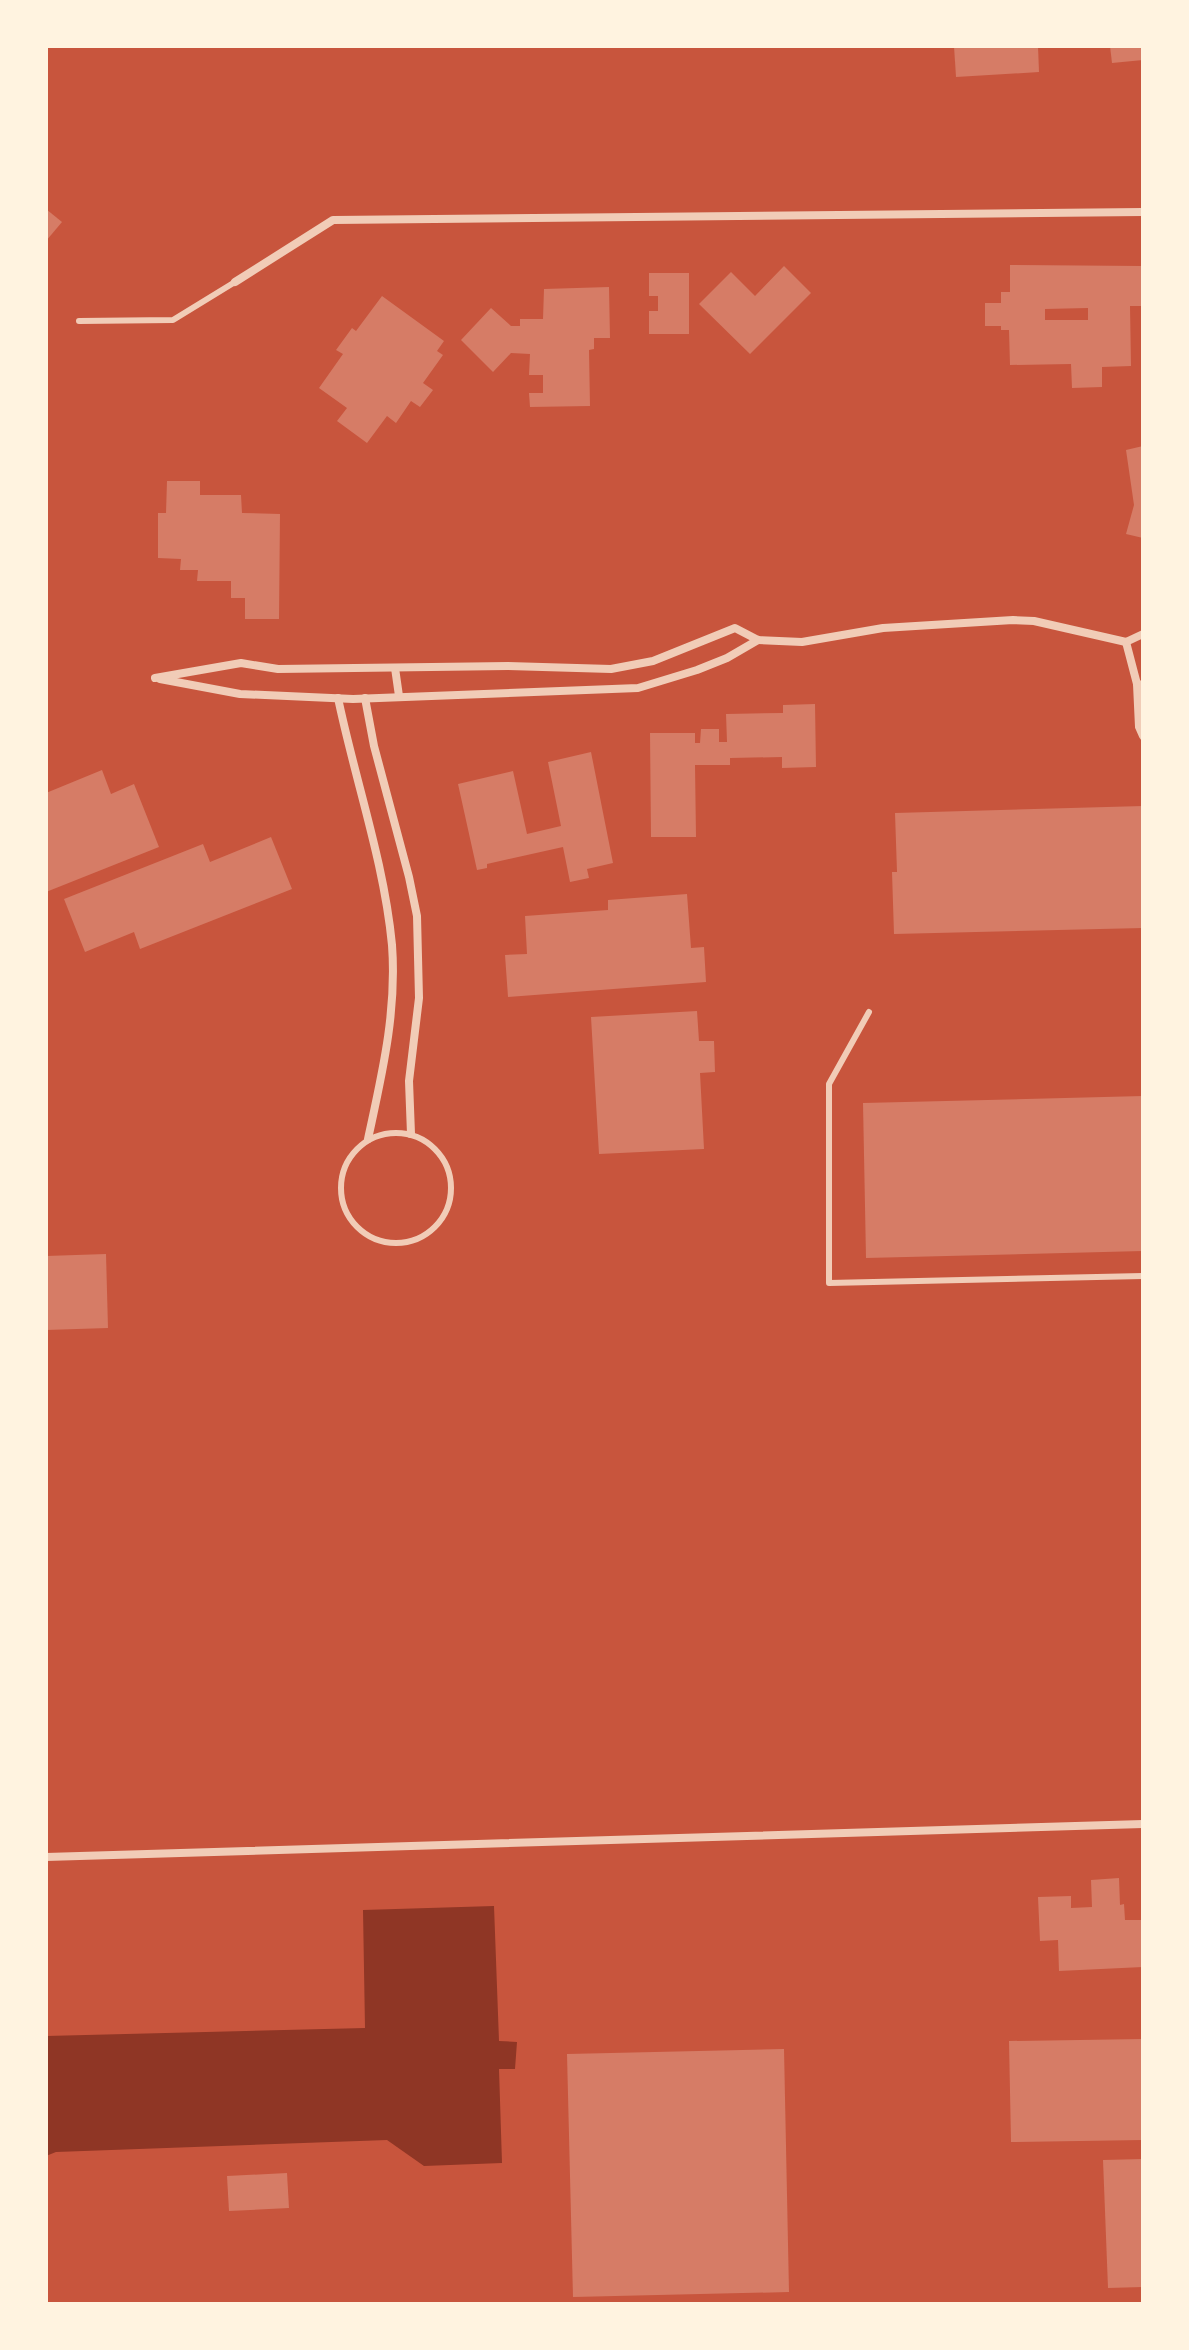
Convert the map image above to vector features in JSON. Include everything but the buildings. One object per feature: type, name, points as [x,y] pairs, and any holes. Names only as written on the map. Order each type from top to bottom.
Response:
[{"type":"street","points":[[235,282],[333,220],[1143,212]]},
{"type":"street","points":[[758,640],[727,658],[697,670],[638,688],[338,698],[240,694],[155,678],[241,663],[278,669],[508,666],[611,669],[653,661],[735,628],[758,640],[802,642],[883,628],[1013,620],[1034,621],[1126,642],[1143,634]]},
{"type":"street","points":[[1126,642],[1140,684],[1139,727],[1143,736]]},
{"type":"street","points":[[395,668],[399,696]]},
{"type":"street","points":[[338,698],[383,887],[392,945],[391,1024],[368,1139]]},
{"type":"street","points":[[365,698],[417,916],[419,998],[409,1081],[411,1134]]},
{"type":"street","points":[[46,1857],[1143,1824]]},
{"type":"lane","points":[[79,321],[173,320],[235,282]]},
{"type":"lane","points":[[869,1012],[829,1084],[829,1283],[1143,1276]]},
{"type":"lane","points":[[396,1131],[411,1134],[427,1141],[440,1154],[449,1170],[452,1187],[449,1205],[440,1221],[412,1241],[394,1244],[376,1240],[360,1231],[348,1218],[340,1184],[344,1166],[353,1151],[368,1139],[396,1131]]},
{"type":"shaded area","points":[[494,1906],[499,2041],[517,2042],[515,2069],[499,2069],[502,2163],[424,2166],[387,2140],[56,2152],[46,2156],[46,2036],[365,2028],[363,1910]]}]
